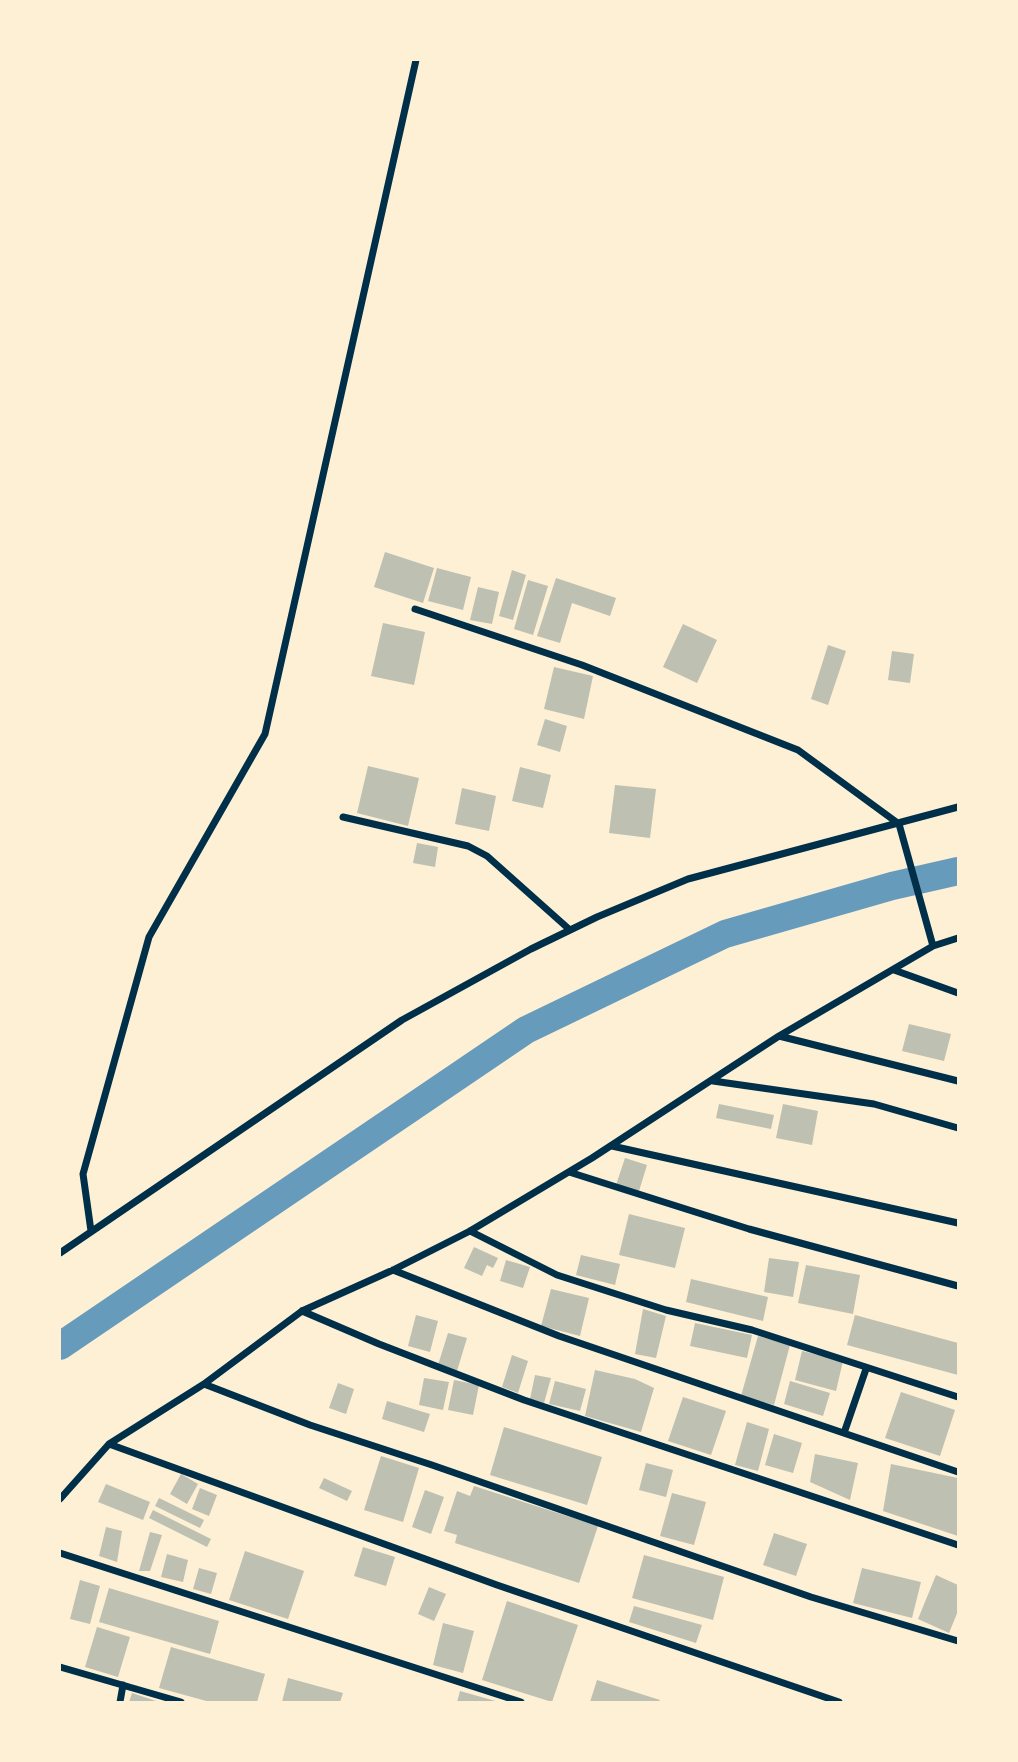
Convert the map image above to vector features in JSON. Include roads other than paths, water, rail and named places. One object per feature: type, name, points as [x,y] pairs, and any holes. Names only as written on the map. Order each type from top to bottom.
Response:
[{"type":"street","points":[[91,1231],[83,1174],[149,937],[265,734],[416,60]]},
{"type":"street","points":[[415,609],[582,665],[798,750],[899,824],[933,946]]},
{"type":"street","points":[[60,1253],[402,1020],[570,930],[688,879],[958,807]]},
{"type":"street","points":[[344,817],[468,846],[487,856],[570,930]]},
{"type":"street","points":[[60,1499],[109,1444],[204,1384],[302,1311],[393,1270],[470,1231],[612,1146],[779,1037],[933,946],[958,939]]},
{"type":"street","points":[[894,970],[958,993]]},
{"type":"street","points":[[779,1037],[958,1081]]},
{"type":"street","points":[[712,1081],[874,1104],[958,1128]]},
{"type":"street","points":[[612,1146],[958,1223]]},
{"type":"street","points":[[569,1172],[749,1229],[958,1286]]},
{"type":"street","points":[[470,1231],[556,1275],[666,1310],[752,1330],[958,1397]]},
{"type":"street","points":[[393,1270],[559,1336],[958,1472]]},
{"type":"street","points":[[302,1311],[524,1400],[958,1545]]},
{"type":"street","points":[[844,1433],[866,1369]]},
{"type":"street","points":[[204,1384],[310,1425],[811,1597],[958,1641]]},
{"type":"street","points":[[109,1444],[497,1585],[839,1703]]},
{"type":"street","points":[[60,1553],[521,1703]]},
{"type":"street","points":[[60,1667],[181,1703]]},
{"type":"street","points":[[120,1703],[123,1685]]},
{"type":"waterway","points":[[60,1346],[526,1030],[725,934],[892,886],[958,871]]}]
